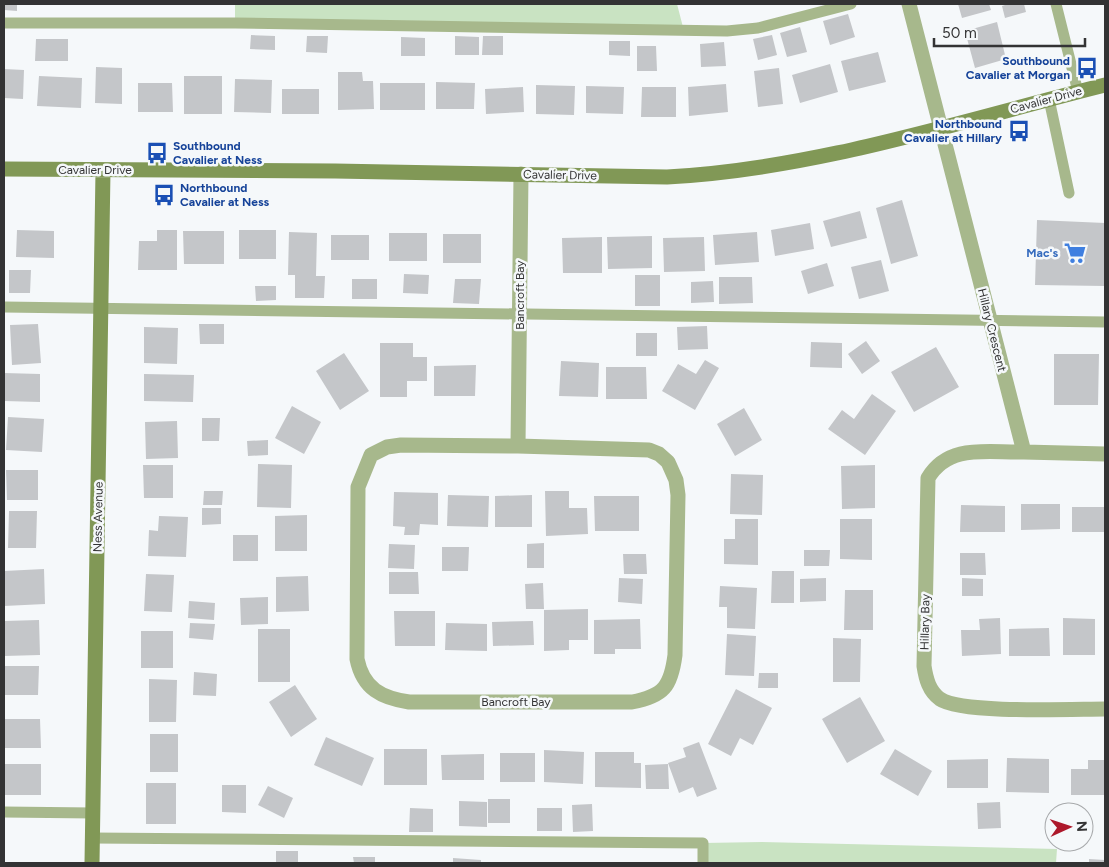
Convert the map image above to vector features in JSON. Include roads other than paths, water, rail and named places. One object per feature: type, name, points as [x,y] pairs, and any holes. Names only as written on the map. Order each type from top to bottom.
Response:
[{"type":"street","name":"Hillary Crescent","points":[[909,4],[1024,452]]},
{"type":"street","name":"Cavalier Drive","points":[[4,169],[666,177],[718,174],[829,155],[1105,85]]},
{"type":"street","name":"Ness Avenue","points":[[92,863],[102,171]]},
{"type":"street","name":"Bancroft Bay","points":[[518,446],[521,174]]},
{"type":"street","name":"Bancroft Bay","points":[[401,445],[518,446],[638,448],[659,454],[671,466],[676,480],[678,495],[675,655],[673,674],[666,688],[658,695],[632,702],[409,702],[378,694],[364,678],[357,660],[358,487],[371,454],[386,447],[401,445]]},
{"type":"street","points":[[1024,452],[1105,454]]},
{"type":"street","name":"Hillary Bay","points":[[1024,452],[951,455],[934,469],[928,478],[924,666],[927,681],[933,693],[942,700],[966,708],[1105,709]]},
{"type":"lane","points":[[4,23],[235,23],[727,31],[758,28],[851,4]]},
{"type":"lane","points":[[1056,4],[1078,92]]},
{"type":"lane","points":[[1049,99],[1069,193]]},
{"type":"lane","points":[[4,307],[1105,322]]},
{"type":"lane","points":[[4,812],[93,813]]},
{"type":"lane","points":[[92,838],[703,843],[703,863]]},
{"type":"place","name":"Southbound Cavalier at Morgan","points":[[1087,68]]},
{"type":"place","name":"Northbound Cavalier at Hillary","points":[[1019,131]]},
{"type":"place","name":"Southbound Cavalier at Ness","points":[[157,153]]},
{"type":"place","name":"Northbound Cavalier at Ness","points":[[164,195]]},
{"type":"place","name":"Mac's","points":[[1075,253]]}]
